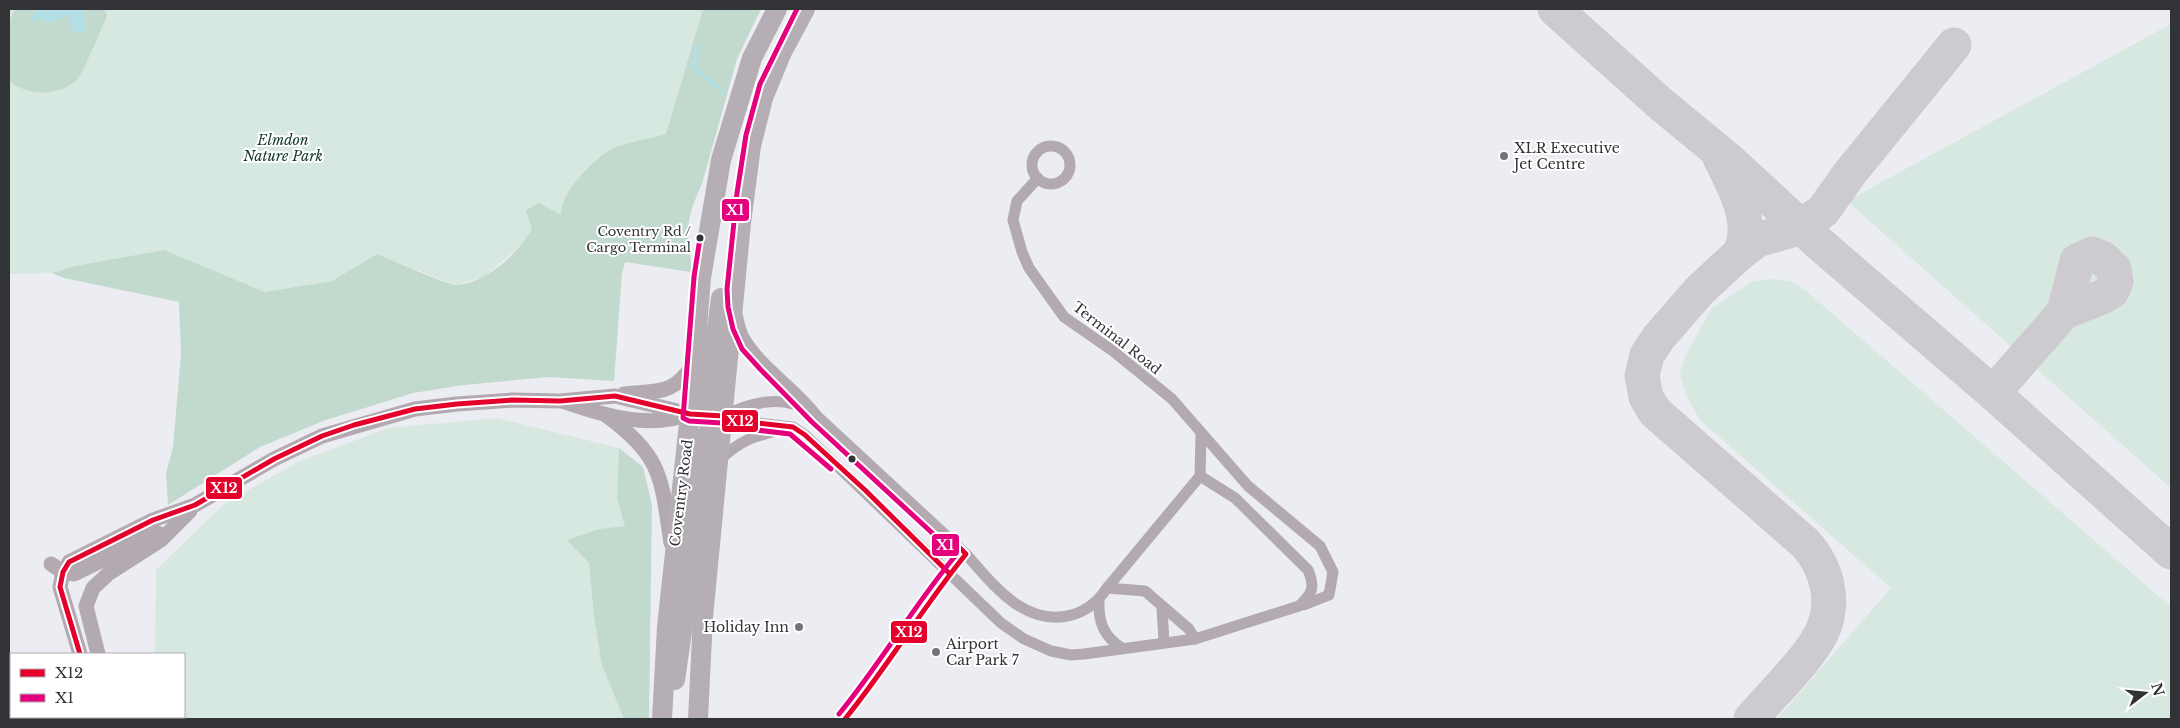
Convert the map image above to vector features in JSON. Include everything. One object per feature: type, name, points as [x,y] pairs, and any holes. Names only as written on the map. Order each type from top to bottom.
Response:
[{"type":"highway","name":"Coventry Road","points":[[662,719],[667,627],[695,363],[701,278],[721,160],[752,58],[777,9]]},
{"type":"highway","points":[[690,414],[703,407],[708,398],[731,223],[763,98],[782,52],[805,9]]},
{"type":"highway","points":[[698,719],[703,617],[741,223],[751,146]]},
{"type":"highway","points":[[690,414],[723,416]]},
{"type":"highway","points":[[668,719],[686,605],[707,434],[713,423],[723,416]]},
{"type":"street","name":"Terminal Road","points":[[1038,178],[1017,201],[1014,220],[1022,252],[1029,268],[1064,317],[1113,351],[1172,399],[1248,486],[1320,546],[1333,572],[1333,582],[1329,595],[1300,606]]},
{"type":"street","points":[[735,300],[744,336],[754,351],[808,403],[818,416],[952,541],[986,576],[1016,604],[1034,613],[1049,617],[1061,617],[1083,612],[1099,600],[1200,476],[1201,434]]},
{"type":"street","points":[[98,653],[86,606],[93,588],[108,574],[160,540],[196,506],[274,459],[322,436],[354,425],[415,409],[513,400],[560,401],[666,389],[677,385],[695,363]]},
{"type":"street","points":[[615,396],[690,414]]},
{"type":"street","points":[[560,401],[607,416],[658,422],[674,420],[690,414]]},
{"type":"street","points":[[723,416],[756,402],[788,402],[803,407],[818,416]]},
{"type":"street","points":[[607,416],[635,438],[651,458],[659,472],[674,557]]},
{"type":"street","points":[[723,416],[741,421],[793,427],[805,434],[1001,623],[1024,639],[1051,651],[1071,655],[1103,653],[1122,648],[1195,639],[1300,606],[1310,596],[1313,582],[1308,570],[1235,498],[1200,476]]},
{"type":"street","points":[[719,461],[732,448],[752,437],[793,427]]},
{"type":"street","points":[[57,568],[153,520],[196,506]]},
{"type":"street","points":[[57,568],[74,574],[173,526]]},
{"type":"street","points":[[57,568],[60,587],[80,653]]},
{"type":"street","points":[[1108,588],[1145,591],[1188,629],[1195,639]]},
{"type":"street","points":[[1099,600],[1098,611],[1102,627],[1111,641],[1122,648]]},
{"type":"street","points":[[1162,608],[1164,642]]},
{"type":"green space","name":"Elmdon Nature Park","points":[[9,9],[703,9],[666,134],[611,149],[561,215],[532,229],[522,244],[484,277],[455,285],[377,254],[332,281],[265,292],[164,250],[75,266],[52,273],[9,274]]},
{"type":"green space","points":[[16,9],[37,9],[29,22],[43,18],[47,24],[68,16],[74,33],[86,32],[83,9],[104,9],[107,16],[77,80],[69,86],[52,92],[25,90],[9,81],[9,21]]},
{"type":"green space","points":[[703,9],[761,9],[737,59],[702,184],[692,210],[688,230],[691,272],[625,262],[622,274],[614,381],[549,377],[464,385],[413,393],[323,421],[260,447],[168,505],[166,473],[173,447],[181,354],[179,302],[64,278],[52,273],[75,266],[164,250],[265,292],[332,281],[377,254],[451,284],[468,283],[479,279],[500,266],[526,239],[532,229],[526,210],[539,203],[561,215],[562,206],[571,187],[602,155],[622,145],[666,134]]},
{"type":"green space","points":[[2171,24],[2171,488],[1847,201]]},
{"type":"green space","points":[[1774,279],[1791,281],[1805,290],[2171,607],[2171,719],[1777,719],[1891,588],[1700,420],[1687,397],[1680,373],[1686,355],[1711,309],[1753,281]]},
{"type":"green space","points":[[497,418],[619,448],[617,499],[625,526],[599,529],[567,540],[589,563],[594,618],[602,664],[624,719],[182,718],[185,718],[185,653],[155,653],[156,570],[224,504],[298,462],[388,428]]},
{"type":"green space","points":[[619,448],[643,467],[652,505],[649,719],[624,719],[602,665],[594,618],[589,563],[567,540],[599,529],[625,526],[617,499]]},
{"type":"water","points":[[37,9],[83,9],[86,32],[73,33],[68,16],[47,24],[43,18],[29,23]]},
{"type":"waterway","points":[[699,46],[692,67],[724,93]]},
{"type":"taxiway","points":[[1555,9],[1662,105],[1730,161],[1821,245],[1993,393],[2171,552]]},
{"type":"taxiway","points":[[1751,719],[1808,654],[1822,632],[1826,621],[1829,597],[1824,574],[1813,552],[1805,543],[1655,412],[1646,397],[1642,376],[1647,355],[1659,337],[1700,290],[1739,254],[1757,240],[1796,229],[1823,211],[1850,173],[1954,45]]},
{"type":"taxiway","points":[[1720,158],[1737,193],[1744,218],[1744,242],[1739,254]]},
{"type":"taxiway","points":[[1993,393],[2064,312],[2112,291],[2116,281],[2114,269],[2102,258],[2092,254],[2077,261],[2064,312]]},
{"type":"transit line","name":"X1","points":[[797,9],[760,84],[746,135],[737,193],[727,289],[728,307],[733,329],[742,349],[812,422],[956,555],[839,714]]},
{"type":"transit line","name":"X1","points":[[700,238],[694,277],[683,418],[689,421],[722,423],[740,428],[790,434],[831,469]]},
{"type":"transit line","name":"X12","points":[[80,653],[60,587],[63,572],[69,562],[153,520],[195,505],[274,459],[322,436],[354,425],[415,409],[457,404],[513,400],[560,401],[615,396],[690,414],[723,416],[741,421],[793,427],[805,435],[865,490],[950,574]]},
{"type":"transit line","name":"X12","points":[[845,719],[966,554],[958,546]]},
{"type":"place","name":"XLR Executive Jet Centre","points":[[1504,156]]},
{"type":"place","name":"Coventry Rd / Cargo Terminal","points":[[700,238]]},
{"type":"place","name":"Holiday Inn","points":[[799,627]]},
{"type":"place","name":"Airport Car Park 7","points":[[936,652]]}]
